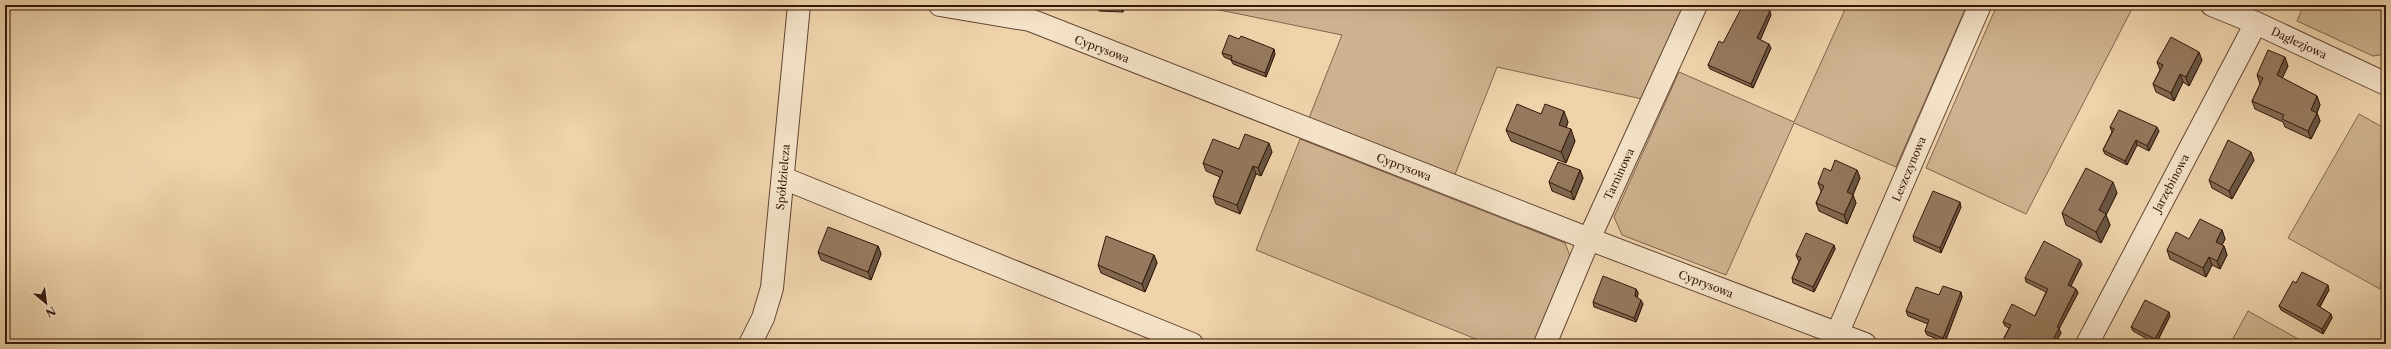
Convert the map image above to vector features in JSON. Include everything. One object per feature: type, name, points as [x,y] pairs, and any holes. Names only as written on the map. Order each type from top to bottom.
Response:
[{"type":"street","name":"Spółdzielcza","points":[[750,344],[763,318],[772,288],[799,5]]},
{"type":"street","name":"Cyprysowa","points":[[940,5],[1030,13],[1589,239],[1865,344]]},
{"type":"street","name":"Tarninowa","points":[[1545,344],[1589,239],[1696,5]]},
{"type":"street","name":"Leszczynowa","points":[[1838,334],[1980,5]]},
{"type":"street","name":"Daglezjowa","points":[[2212,5],[2256,23],[2386,84]]},
{"type":"street","name":"Jarzębinowa","points":[[2087,344],[2256,23]]},
{"type":"street","points":[[783,178],[1192,344]]},
{"type":"shaded area","points":[[1195,5],[1684,5],[1642,99],[1497,67],[1454,177],[1309,118],[1342,35]]},
{"type":"shaded area","points":[[1847,5],[1967,5],[1896,167],[1794,123],[1726,275],[1622,235],[1614,217],[1679,72],[1794,122]]},
{"type":"shaded area","points":[[1997,5],[2134,5],[2026,214],[1926,168]]},
{"type":"shaded area","points":[[2304,5],[2386,5],[2386,54],[2373,56],[2297,21]]},
{"type":"shaded area","points":[[2359,114],[2386,129],[2386,254],[2380,289],[2288,238]]},
{"type":"shaded area","points":[[1300,139],[1565,243],[1572,261],[1534,344],[1488,344],[1256,250]]},
{"type":"shaded area","points":[[2248,311],[2307,344],[2230,344]]},
{"type":"building","points":[[1743,5],[1757,5],[1770,11],[1757,38],[1769,44],[1751,84],[1708,65],[1719,41],[1723,43]]},
{"type":"building","points":[[1229,35],[1239,39],[1241,36],[1274,49],[1265,73],[1231,60],[1232,56],[1222,53]]},
{"type":"building","points":[[2171,37],[2199,52],[2186,77],[2180,74],[2171,93],[2153,84],[2163,65],[2157,62]]},
{"type":"building","points":[[2268,50],[2285,57],[2277,75],[2317,96],[2311,110],[2317,113],[2308,131],[2282,119],[2284,115],[2252,101],[2263,78],[2257,75]]},
{"type":"building","points":[[1517,104],[1541,114],[1545,104],[1564,111],[1559,125],[1571,129],[1561,152],[1506,130]]},
{"type":"building","points":[[2119,110],[2157,127],[2147,146],[2136,140],[2125,161],[2103,150],[2114,129],[2110,127]]},
{"type":"building","points":[[1245,134],[1269,143],[1258,168],[1253,166],[1237,205],[1213,196],[1223,171],[1203,163],[1213,139],[1239,149]]},
{"type":"building","points":[[2228,140],[2251,152],[2229,191],[2209,180]]},
{"type":"building","points":[[1835,160],[1857,170],[1847,192],[1853,195],[1844,215],[1816,203],[1824,186],[1818,183],[1824,168],[1831,171]]},
{"type":"building","points":[[1558,162],[1580,170],[1571,192],[1549,182]]},
{"type":"building","points":[[2086,168],[2113,182],[2099,210],[2106,214],[2096,232],[2062,213]]},
{"type":"building","points":[[1933,191],[1960,202],[1940,248],[1913,236]]},
{"type":"building","points":[[2200,219],[2222,230],[2216,242],[2224,246],[2217,261],[2209,257],[2203,268],[2167,250],[2176,232],[2189,239]]},
{"type":"building","points":[[828,227],[878,246],[868,272],[818,252]]},
{"type":"building","points":[[1806,233],[1834,245],[1813,287],[1792,278],[1801,258],[1796,255]]},
{"type":"building","points":[[1106,236],[1154,255],[1142,284],[1098,265]]},
{"type":"building","points":[[2044,241],[2080,260],[2068,285],[2076,289],[2057,327],[2059,328],[2051,344],[2046,344],[2038,340],[2036,344],[2001,344],[2011,325],[2003,322],[2012,304],[2035,316],[2048,289],[2025,278]]},
{"type":"building","points":[[2302,272],[2328,285],[2317,305],[2331,314],[2322,329],[2279,306],[2293,281],[2296,283]]},
{"type":"building","points":[[1603,276],[1636,289],[1635,296],[1641,300],[1634,318],[1593,302]]},
{"type":"building","points":[[1943,286],[1961,292],[1943,338],[1925,331],[1929,320],[1906,311],[1916,287],[1939,295]]},
{"type":"building","points":[[2145,300],[2169,312],[2155,339],[2131,327]]}]
